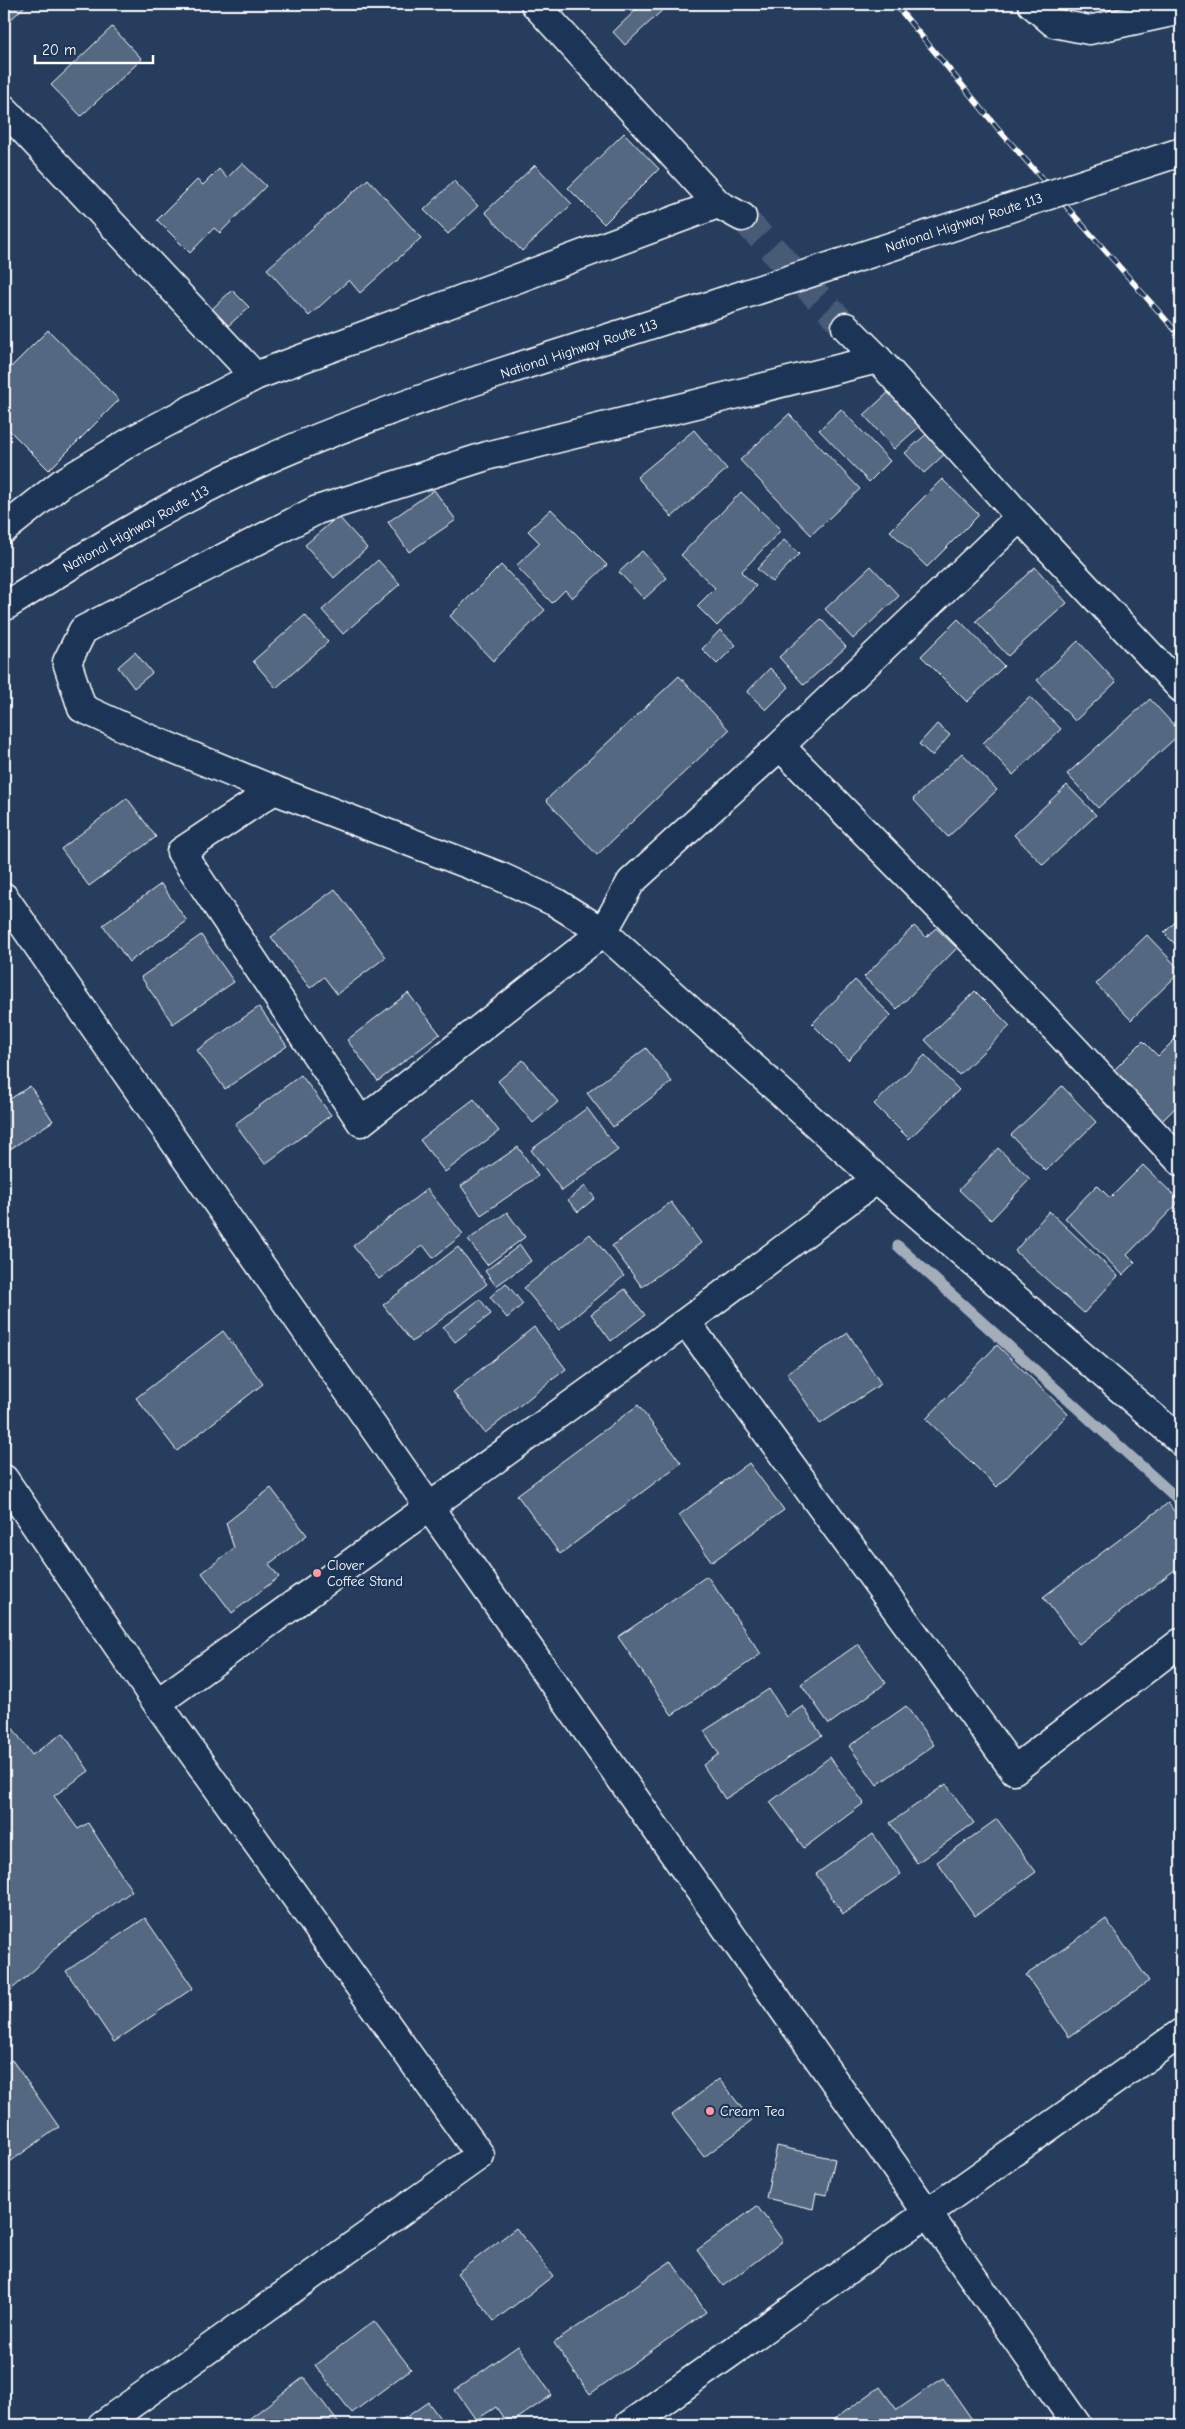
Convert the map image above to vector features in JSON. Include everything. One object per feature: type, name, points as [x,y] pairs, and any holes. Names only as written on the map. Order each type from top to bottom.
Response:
[{"type":"main road","points":[[535,4],[718,204],[742,217]]},
{"type":"main road","points":[[1032,4],[1054,23],[1089,30],[1181,10]]},
{"type":"main road","points":[[4,109],[255,376]]},
{"type":"main road","name":"National Highway Route 113","points":[[4,607],[89,553],[173,504],[258,464],[368,419],[1181,152]]},
{"type":"main road","points":[[4,529],[62,482],[135,439],[255,376],[718,204]]},
{"type":"main road","points":[[846,327],[1020,517],[1181,688]]},
{"type":"main road","points":[[878,360],[490,455],[317,510],[83,630],[67,662],[82,708],[143,736],[274,790],[499,876],[555,902],[604,932],[877,1180],[1181,1441]]},
{"type":"main road","points":[[274,790],[181,852],[361,1122],[604,932],[631,882],[780,746],[1020,517]]},
{"type":"main road","points":[[780,746],[980,949],[1181,1162]]},
{"type":"main road","points":[[4,897],[429,1507],[1077,2425]]},
{"type":"main road","points":[[157,1703],[686,1322],[877,1180]]},
{"type":"main road","points":[[686,1322],[1014,1770],[1181,1642]]},
{"type":"main road","points":[[4,1479],[157,1703],[480,2155],[102,2425]]},
{"type":"main road","points":[[629,2425],[1181,2033]]},
{"type":"building","points":[[4,4],[27,4],[4,26]]},
{"type":"building","points":[[642,4],[669,4],[625,45],[613,32]]},
{"type":"building","points":[[112,27],[142,59],[81,116],[51,85]]},
{"type":"building","points":[[624,133],[659,169],[604,224],[568,188]]},
{"type":"building","points":[[242,163],[266,186],[220,233],[214,228],[190,253],[157,220],[197,180],[203,185],[219,169],[227,178]]},
{"type":"building","points":[[535,165],[572,204],[522,251],[485,212]]},
{"type":"building","points":[[368,179],[421,238],[360,293],[349,280],[309,316],[267,269]]},
{"type":"building","points":[[454,181],[478,206],[448,234],[424,210]]},
{"type":"building","points":[[232,290],[249,307],[228,326],[212,309]]},
{"type":"building","points":[[48,330],[119,400],[49,470],[4,425],[4,374]]},
{"type":"building","points":[[891,390],[921,425],[894,449],[864,415]]},
{"type":"building","points":[[841,409],[890,461],[869,482],[819,430]]},
{"type":"building","points":[[789,414],[860,489],[811,535],[740,460]]},
{"type":"building","points":[[694,430],[727,469],[672,517],[637,477]]},
{"type":"building","points":[[930,431],[948,451],[924,473],[905,453]]},
{"type":"building","points":[[942,479],[979,515],[927,567],[890,531]]},
{"type":"building","points":[[434,490],[456,520],[409,552],[388,522]]},
{"type":"building","points":[[741,492],[781,530],[741,572],[756,586],[717,626],[697,606],[715,588],[681,555]]},
{"type":"building","points":[[551,509],[607,565],[572,598],[565,590],[552,603],[516,566],[540,543],[528,531]]},
{"type":"building","points":[[338,516],[367,548],[334,578],[305,545]]},
{"type":"building","points":[[784,540],[799,554],[772,582],[757,569]]},
{"type":"building","points":[[642,551],[667,578],[644,599],[619,572]]},
{"type":"building","points":[[378,560],[400,584],[343,634],[322,610]]},
{"type":"building","points":[[501,565],[545,610],[493,661],[450,616]]},
{"type":"building","points":[[871,566],[899,596],[853,639],[825,609]]},
{"type":"building","points":[[1035,567],[1067,603],[1008,656],[976,621]]},
{"type":"building","points":[[305,615],[328,642],[276,688],[253,661]]},
{"type":"building","points":[[821,619],[846,647],[804,685],[779,657]]},
{"type":"building","points":[[958,619],[1004,666],[967,702],[921,656]]},
{"type":"building","points":[[720,630],[736,645],[717,664],[702,649]]},
{"type":"building","points":[[1078,641],[1116,682],[1075,721],[1037,680]]},
{"type":"building","points":[[135,652],[152,673],[134,688],[118,667]]},
{"type":"building","points":[[770,668],[789,687],[766,710],[747,692]]},
{"type":"building","points":[[679,676],[729,730],[597,855],[546,800]]},
{"type":"building","points":[[1030,697],[1061,729],[1013,775],[983,743]]},
{"type":"building","points":[[1150,699],[1181,733],[1098,808],[1067,774]]},
{"type":"building","points":[[937,724],[950,735],[932,756],[919,744]]},
{"type":"building","points":[[962,753],[997,790],[948,837],[913,799]]},
{"type":"building","points":[[1067,785],[1096,815],[1043,865],[1014,835]]},
{"type":"building","points":[[127,798],[156,837],[89,886],[61,849]]},
{"type":"building","points":[[161,884],[187,921],[129,962],[103,925]]},
{"type":"building","points":[[335,889],[386,957],[337,994],[324,977],[310,988],[271,937]]},
{"type":"building","points":[[1181,916],[1181,950],[1164,933]]},
{"type":"building","points":[[914,926],[926,937],[936,928],[957,948],[897,1009],[864,977]]},
{"type":"building","points":[[201,935],[234,982],[173,1024],[141,977]]},
{"type":"building","points":[[1147,935],[1181,971],[1131,1020],[1096,984]]},
{"type":"building","points":[[855,980],[891,1015],[848,1060],[812,1024]]},
{"type":"building","points":[[975,991],[1010,1026],[959,1075],[925,1040]]},
{"type":"building","points":[[408,993],[440,1034],[378,1081],[347,1040]]},
{"type":"building","points":[[259,1007],[287,1046],[225,1089],[197,1050]]},
{"type":"building","points":[[1181,1014],[1181,1023],[1176,1018]]},
{"type":"building","points":[[1181,1033],[1181,1102],[1162,1121],[1113,1071],[1143,1041],[1158,1056]]},
{"type":"building","points":[[4,1037],[11,1048],[4,1053]]},
{"type":"building","points":[[646,1048],[672,1082],[613,1127],[587,1093]]},
{"type":"building","points":[[925,1055],[959,1090],[909,1139],[874,1104]]},
{"type":"building","points":[[523,1060],[558,1102],[533,1123],[498,1081]]},
{"type":"building","points":[[301,1075],[331,1115],[265,1164],[235,1124]]},
{"type":"building","points":[[30,1086],[53,1121],[4,1153],[4,1103]]},
{"type":"building","points":[[1062,1086],[1096,1122],[1046,1171],[1011,1135]]},
{"type":"building","points":[[474,1099],[499,1131],[445,1172],[420,1140]]},
{"type":"building","points":[[587,1108],[618,1150],[562,1191],[531,1150]]},
{"type":"building","points":[[518,1147],[538,1176],[481,1215],[461,1186]]},
{"type":"building","points":[[998,1148],[1030,1179],[991,1220],[959,1190]]},
{"type":"building","points":[[1143,1165],[1180,1201],[1127,1255],[1135,1263],[1123,1275],[1065,1218],[1097,1185],[1110,1198]]},
{"type":"building","points":[[585,1186],[595,1198],[578,1212],[568,1200]]},
{"type":"building","points":[[427,1189],[463,1234],[433,1258],[423,1245],[379,1279],[353,1246]]},
{"type":"building","points":[[671,1202],[701,1243],[642,1287],[612,1246]]},
{"type":"building","points":[[1049,1211],[1118,1276],[1084,1313],[1015,1251]]},
{"type":"building","points":[[507,1212],[525,1237],[487,1265],[468,1240]]},
{"type":"building","points":[[590,1234],[624,1276],[559,1330],[524,1288]]},
{"type":"building","points":[[520,1245],[531,1261],[496,1286],[485,1271]]},
{"type":"building","points":[[458,1247],[487,1284],[412,1342],[383,1305]]},
{"type":"building","points":[[506,1283],[523,1304],[507,1318],[490,1297]]},
{"type":"building","points":[[625,1289],[645,1315],[611,1341],[591,1314]]},
{"type":"building","points":[[480,1299],[491,1314],[455,1342],[443,1327]]},
{"type":"building","points":[[534,1327],[566,1369],[485,1433],[453,1392]]},
{"type":"building","points":[[223,1331],[263,1384],[177,1451],[136,1398]]},
{"type":"building","points":[[848,1333],[881,1384],[820,1424],[787,1373]]},
{"type":"building","points":[[997,1345],[1068,1414],[997,1487],[926,1419]]},
{"type":"building","points":[[638,1405],[681,1463],[560,1554],[517,1495]]},
{"type":"building","points":[[749,1463],[784,1510],[712,1562],[679,1515]]},
{"type":"building","points":[[271,1488],[307,1535],[269,1564],[279,1577],[232,1613],[202,1573],[234,1548],[226,1523]]},
{"type":"building","points":[[1168,1503],[1181,1520],[1181,1565],[1079,1644],[1043,1597]]},
{"type":"building","points":[[707,1576],[761,1654],[672,1715],[618,1637]]},
{"type":"building","points":[[858,1644],[886,1683],[829,1724],[801,1684]]},
{"type":"building","points":[[769,1689],[787,1717],[803,1706],[822,1736],[725,1799],[703,1765],[719,1754],[704,1731]]},
{"type":"building","points":[[906,1706],[934,1745],[877,1785],[849,1746]]},
{"type":"building","points":[[4,1716],[32,1755],[63,1733],[89,1771],[54,1796],[78,1829],[88,1823],[132,1891],[61,1942],[35,1969],[4,1996]]},
{"type":"building","points":[[830,1757],[864,1803],[804,1848],[770,1802]]},
{"type":"building","points":[[946,1784],[974,1823],[917,1863],[890,1823]]},
{"type":"building","points":[[997,1819],[1036,1872],[975,1916],[937,1862]]},
{"type":"building","points":[[873,1834],[901,1874],[843,1914],[816,1874]]},
{"type":"building","points":[[145,1918],[193,1988],[114,2042],[66,1971]]},
{"type":"building","points":[[1106,1919],[1149,1981],[1069,2037],[1026,1975]]},
{"type":"building","points":[[12,2060],[59,2127],[4,2166],[4,2065]]},
{"type":"building","points":[[719,2079],[752,2121],[704,2157],[672,2115]]},
{"type":"building","points":[[777,2146],[835,2159],[827,2195],[816,2193],[813,2209],[766,2198]]},
{"type":"building","points":[[757,2206],[783,2241],[723,2286],[697,2250]]},
{"type":"building","points":[[516,2228],[553,2276],[494,2321],[457,2273]]},
{"type":"building","points":[[671,2261],[706,2312],[590,2394],[554,2343]]},
{"type":"building","points":[[374,2321],[411,2369],[352,2413],[315,2365]]},
{"type":"building","points":[[518,2346],[552,2395],[508,2425],[496,2407],[476,2420],[455,2390]]},
{"type":"building","points":[[304,2377],[340,2425],[247,2425],[245,2422]]},
{"type":"building","points":[[943,2378],[976,2425],[826,2425],[880,2387],[897,2410]]},
{"type":"building","points":[[428,2402],[445,2425],[395,2425]]},
{"type":"waterway","points":[[898,1246],[1181,1502]]},
{"type":"tunnel","points":[[742,217],[846,327]]},
{"type":"railway","points":[[895,4],[1001,132],[1181,337]]},
{"type":"place","name":"Clover Coffee Stand","points":[[317,1573]]},
{"type":"place","name":"Cream Tea","points":[[710,2111]]}]
